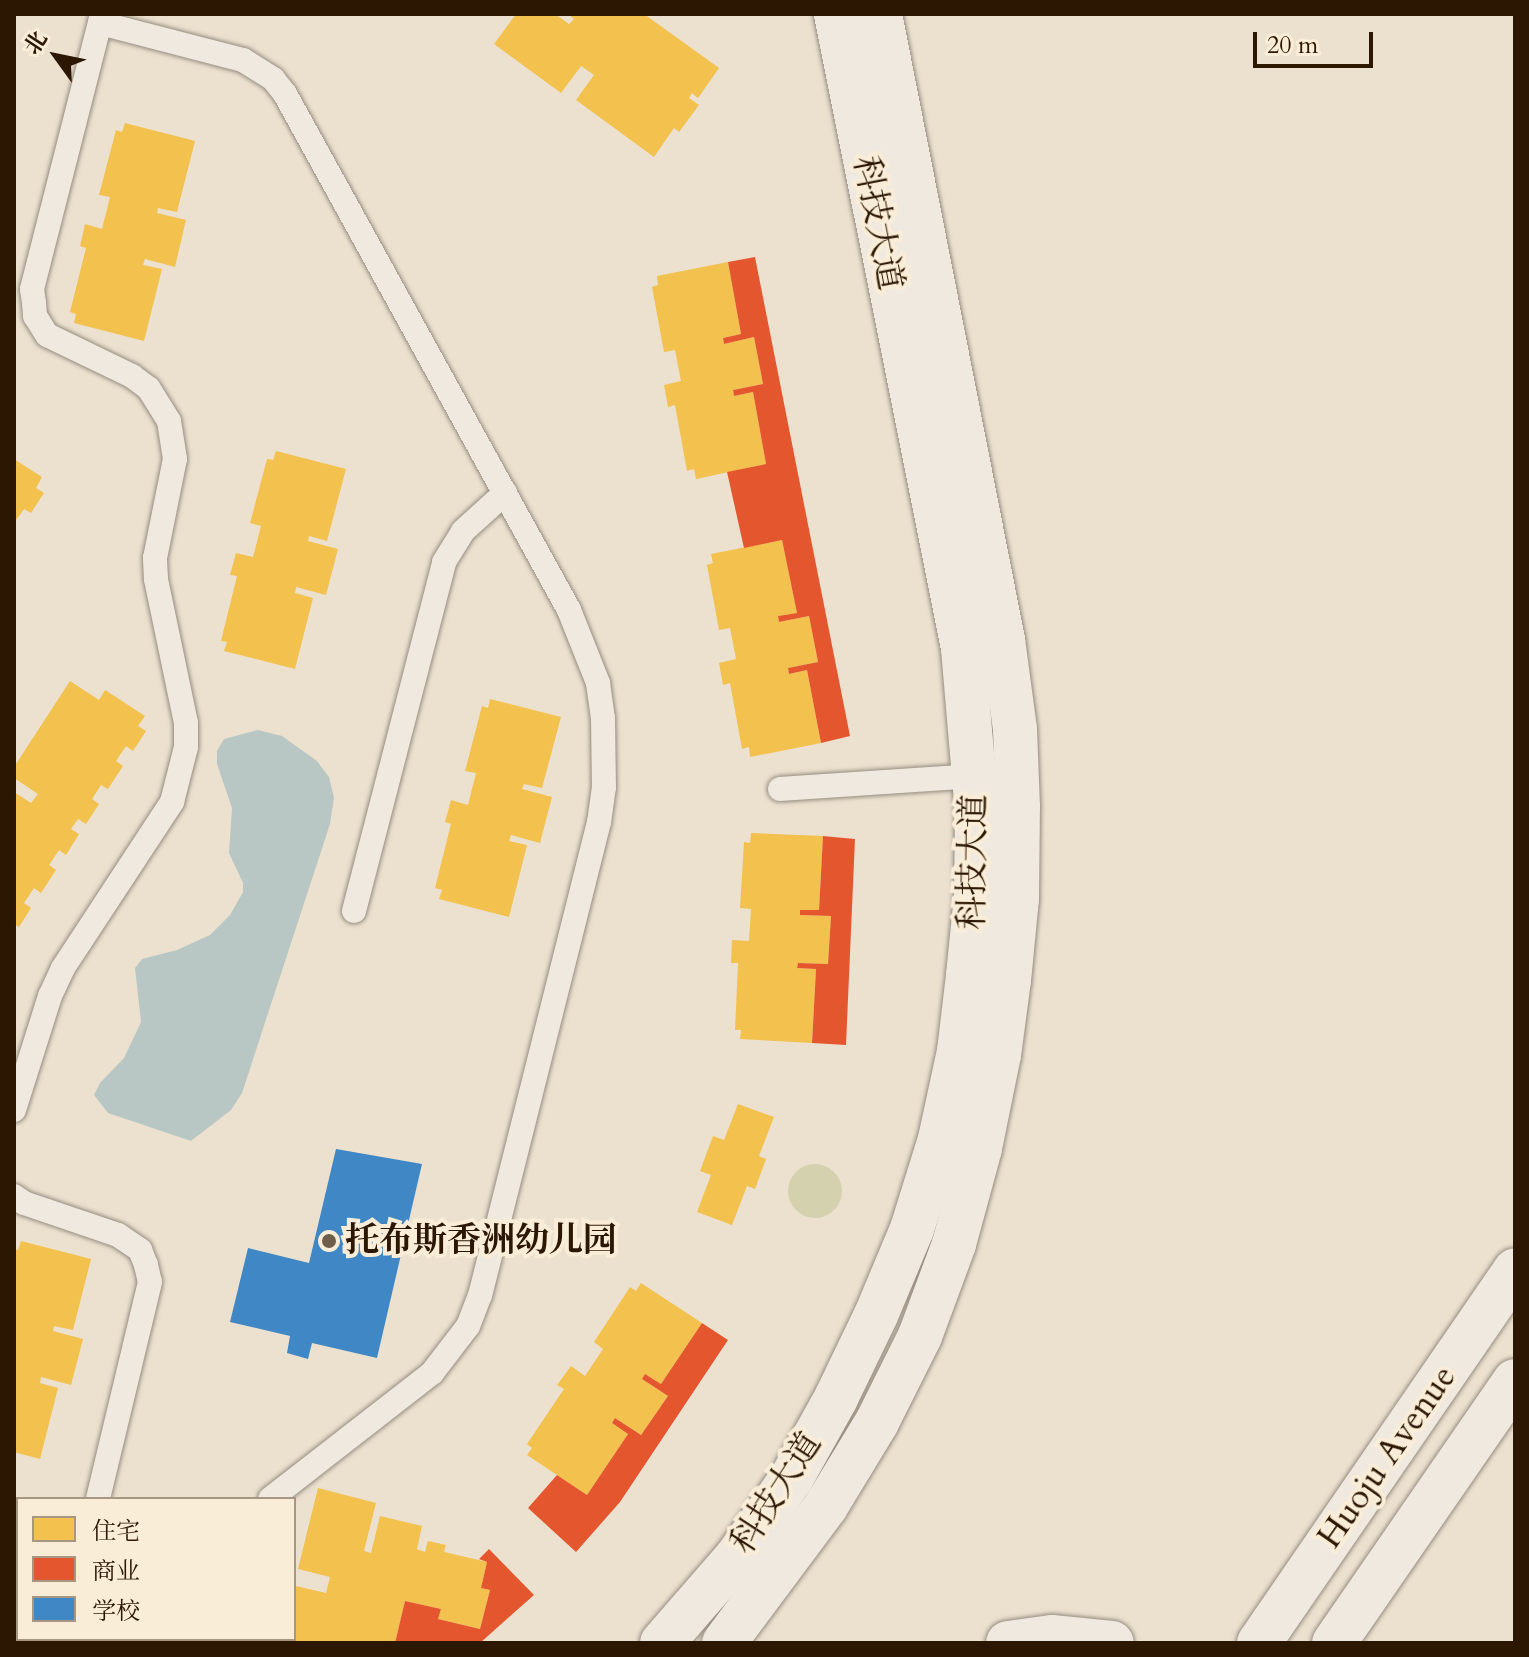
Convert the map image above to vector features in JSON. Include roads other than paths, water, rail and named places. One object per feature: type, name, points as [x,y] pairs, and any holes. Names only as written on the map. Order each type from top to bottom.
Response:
[{"type":"main road","name":"科技大道","points":[[662,1643],[736,1558],[791,1479],[863,1344],[912,1229],[940,1139],[959,1051],[976,896],[975,776],[963,648],[836,14]]},
{"type":"main road","name":"科技大道","points":[[724,1643],[769,1588],[826,1506],[877,1422],[920,1336],[954,1244],[980,1148],[999,1055],[1013,939],[1018,807],[1015,729],[1003,640],[880,14]]},
{"type":"main road","name":"Huoju Avenue","points":[[1259,1643],[1515,1271]]},
{"type":"main road","name":"Huoju Avenue","points":[[1334,1643],[1515,1381]]},
{"type":"main road","points":[[1008,1643],[1052,1637],[1112,1643]]},
{"type":"lane","points":[[14,1110],[50,996],[63,968],[172,802],[186,747],[186,723],[156,579],[155,558],[175,459],[169,421],[148,388],[132,376],[47,335],[35,316],[32,289],[101,18],[243,60],[273,79],[285,94],[569,610],[598,683],[605,752],[599,822],[480,1295],[468,1326],[432,1373],[273,1497]]},
{"type":"lane","points":[[354,911],[444,562],[463,531],[505,493]]},
{"type":"lane","points":[[780,789],[975,776]]},
{"type":"lane","points":[[14,1196],[24,1203],[118,1235],[140,1250],[146,1265],[150,1282],[98,1497]]},
{"type":"place","name":"托布斯香洲幼儿园","points":[[329,1241]]}]
